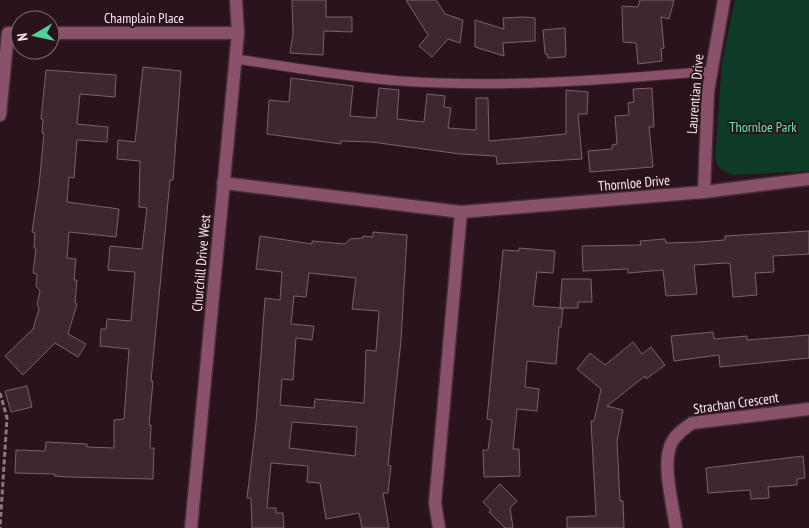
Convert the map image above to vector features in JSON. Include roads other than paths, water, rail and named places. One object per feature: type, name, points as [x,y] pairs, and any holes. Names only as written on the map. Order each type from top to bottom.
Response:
[{"type":"street","name":"Churchill Drive West","points":[[191,528],[236,59],[238,33],[236,0]]},
{"type":"street","name":"Laurentian Drive","points":[[704,192],[708,91],[724,0]]},
{"type":"street","points":[[0,115],[8,33],[10,33]]},
{"type":"street","name":"Champlain Place","points":[[60,33],[238,33]]},
{"type":"street","name":"Thornloe Drive","points":[[223,183],[461,212],[704,192],[809,179]]},
{"type":"street","points":[[439,528],[435,502],[461,212]]},
{"type":"street","name":"Strachan Crescent","points":[[676,528],[668,464],[671,443],[679,432],[692,424],[809,409]]},
{"type":"lane","points":[[236,59],[401,81],[493,84],[590,82],[711,71]]},
{"type":"park label","name":"Thornloe Park","points":[[763,127]]}]
